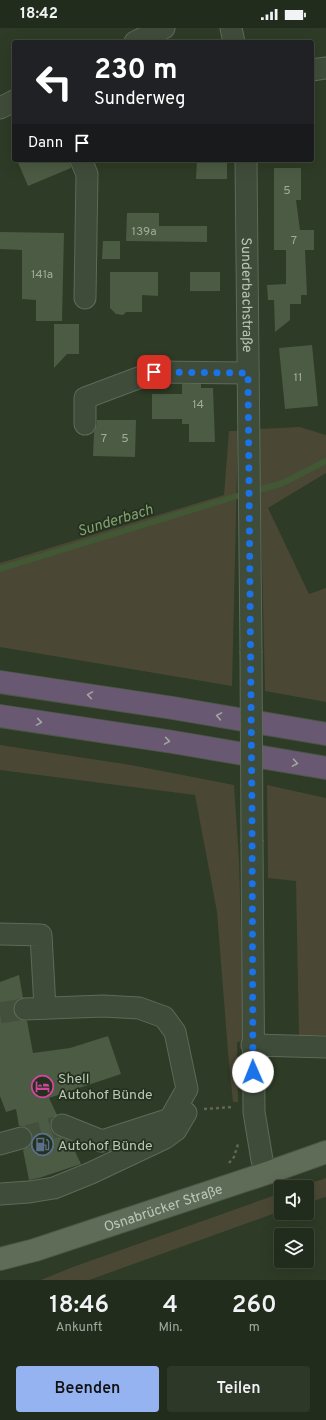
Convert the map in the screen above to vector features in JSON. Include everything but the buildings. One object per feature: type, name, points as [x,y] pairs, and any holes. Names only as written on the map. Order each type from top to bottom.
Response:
[{"type":"highway","points":[[0,682],[173,708],[326,734]]},
{"type":"highway","points":[[0,716],[173,742],[326,768]]},
{"type":"main road","name":"Osnabrücker Straße","points":[[0,1259],[35,1250],[326,1152]]},
{"type":"street","points":[[139,40],[164,28]]},
{"type":"street","points":[[231,28],[234,40]]},
{"type":"street","points":[[314,70],[326,68]]},
{"type":"street","points":[[0,108],[12,102]]},
{"type":"street","points":[[82,162],[87,174],[84,298]]},
{"type":"street","name":"Sunderbachstraße","points":[[246,162],[251,651],[252,1045],[254,1112],[262,1160],[267,1173]]},
{"type":"street","points":[[84,424],[84,398],[154,372],[248,373]]},
{"type":"street","points":[[0,934],[41,934],[35,1009],[103,1006],[139,1008],[164,1017],[175,1032],[189,1102],[187,1110],[176,1130],[165,1138],[91,1173],[54,1188],[29,1192],[0,1194]]},
{"type":"street","points":[[252,1045],[326,1047]]},
{"type":"street","points":[[62,1125],[102,1141],[170,1119],[187,1089]]},
{"type":"street","points":[[0,1144],[21,1138]]},
{"type":"path","points":[[220,1108],[237,1107]]},
{"type":"shaded area","points":[[300,427],[326,435],[326,473],[268,508],[309,594],[326,588],[326,702],[265,691],[259,429]]},
{"type":"shaded area","points":[[229,431],[238,431],[232,686],[0,647],[0,563],[224,495]]},
{"type":"shaded area","points":[[0,745],[131,765],[234,785],[239,860],[244,1041],[237,1042],[238,1102],[233,1102],[217,912],[195,795],[0,770]]},
{"type":"shaded area","points":[[267,785],[326,798],[326,1035],[299,1035],[296,881],[268,878]]},
{"type":"shaded area","points":[[326,1178],[326,1197],[314,1201],[314,1182]]},
{"type":"shaded area","points":[[274,1195],[274,1214],[89,1280],[41,1280],[73,1267]]},
{"type":"waterway","name":"Sunderbach","points":[[255,491],[283,483],[326,461]]},
{"type":"waterway","name":"Sunderbach","points":[[0,569],[237,496]]},
{"type":"tunnel","points":[[0,1013],[25,1009]]},
{"type":"tunnel","points":[[21,1138],[62,1125]]},
{"type":"place","name":"Shell Autohof Bünde","points":[[42,1086]]},
{"type":"place","name":"Autohof Bünde","points":[[43,1145]]},
{"type":"route","points":[[154,372],[248,373],[253,1072]]}]
